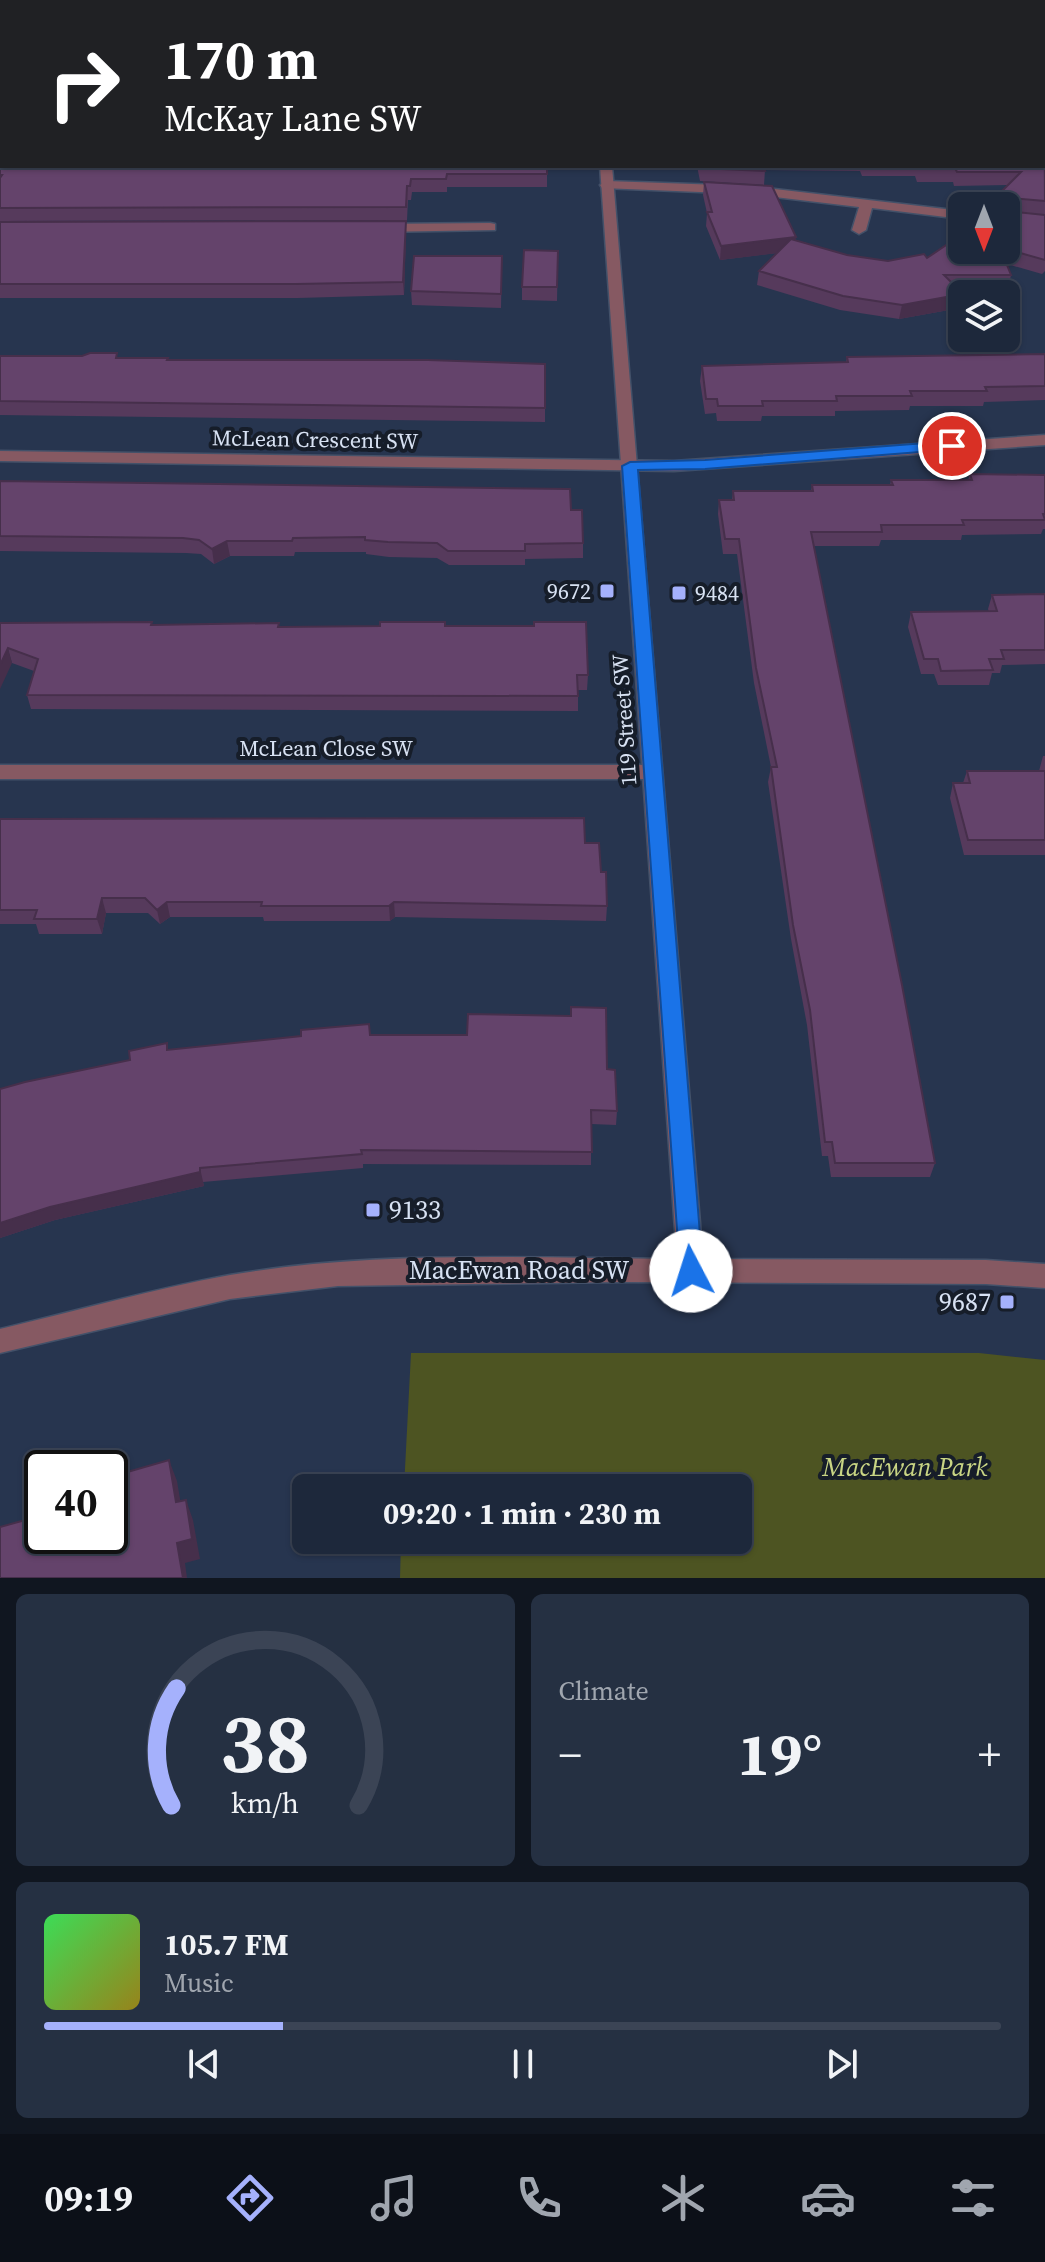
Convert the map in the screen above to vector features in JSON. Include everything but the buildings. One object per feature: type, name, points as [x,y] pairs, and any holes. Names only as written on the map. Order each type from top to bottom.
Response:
[{"type":"street","points":[[607,175],[948,214]]},
{"type":"street","name":"119 Street SW","points":[[607,175],[691,1271]]},
{"type":"street","points":[[859,230],[866,205]]},
{"type":"street","points":[[364,228],[490,227]]},
{"type":"street","name":"McLean Crescent SW","points":[[0,456],[630,466],[705,464],[1045,440]]},
{"type":"street","name":"McLean Close SW","points":[[0,772],[651,772]]},
{"type":"street","name":"MacEwan Road SW","points":[[0,1341],[230,1287],[338,1274],[691,1271],[986,1272],[1045,1276]]},
{"type":"green space","name":"MacEwan Park","points":[[411,1353],[979,1353],[1045,1360],[1045,1578],[400,1578],[401,1554],[752,1554],[752,1474],[405,1474]]},
{"type":"place","name":"9672","points":[[607,591]]},
{"type":"place","name":"9484","points":[[679,593]]},
{"type":"place","name":"9133","points":[[373,1210]]},
{"type":"place","name":"9687","points":[[1007,1302]]},
{"type":"route","points":[[691,1271],[630,466],[674,466],[952,446]]}]
